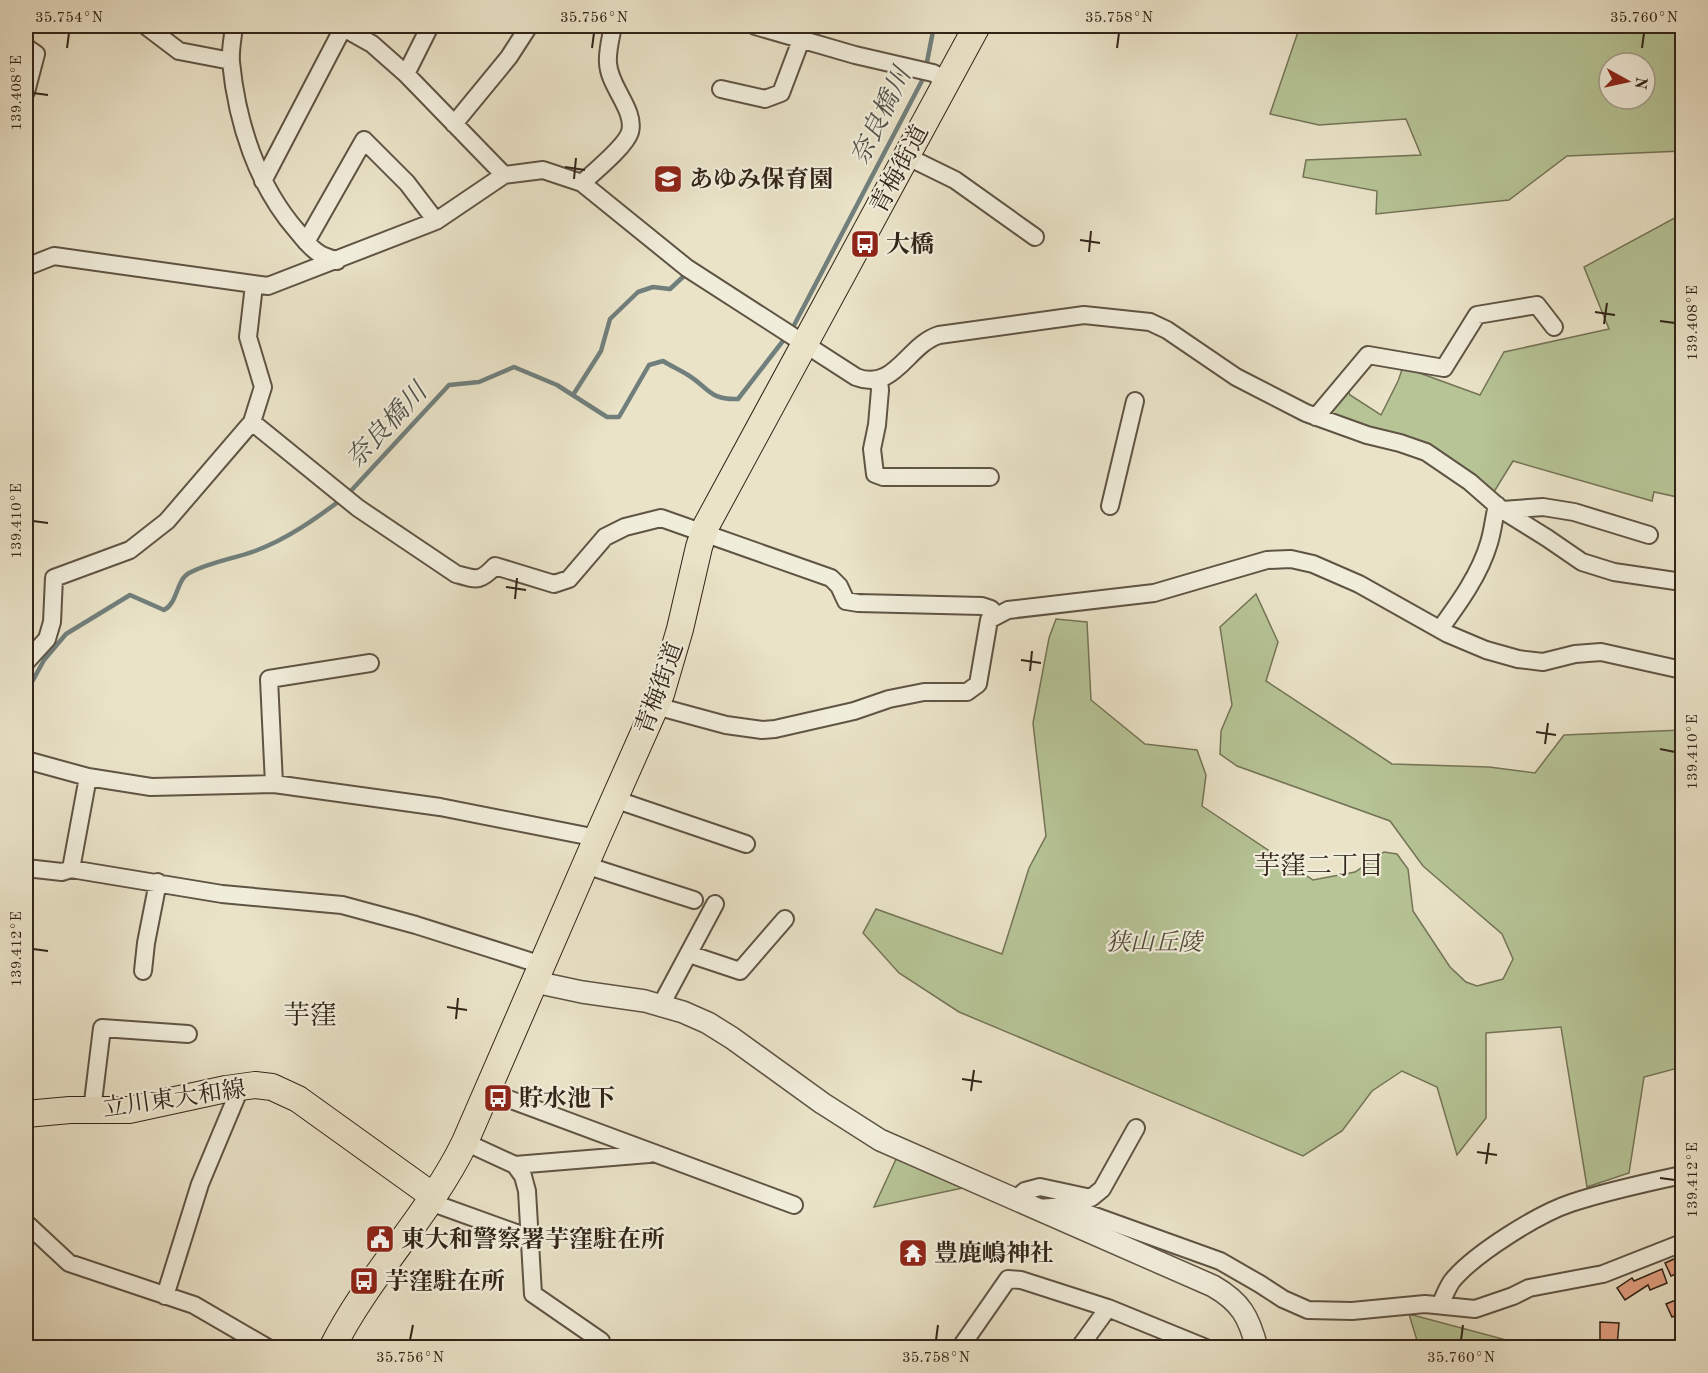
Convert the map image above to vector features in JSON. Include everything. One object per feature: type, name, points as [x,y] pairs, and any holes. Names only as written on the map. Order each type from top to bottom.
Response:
[{"type":"main road","name":"青梅街道","points":[[332,1347],[352,1312],[446,1178],[465,1142],[656,706],[673,656],[703,534],[800,340],[906,156],[933,74],[977,26]]},
{"type":"main road","name":"立川東大和線","points":[[26,1114],[51,1111],[129,1110],[241,1086],[264,1086],[278,1089],[291,1096],[432,1199]]},
{"type":"street","points":[[146,26],[178,51],[231,61]]},
{"type":"street","points":[[234,26],[231,61],[251,154],[281,212],[319,254],[337,261]]},
{"type":"street","points":[[263,181],[343,26],[372,44],[406,74],[504,175]]},
{"type":"street","points":[[406,74],[430,26]]},
{"type":"street","points":[[453,124],[509,57],[529,26]]},
{"type":"street","points":[[582,183],[625,143],[630,132],[631,118],[611,79],[607,62],[612,26]]},
{"type":"street","points":[[755,26],[774,28],[801,40],[855,56],[933,74]]},
{"type":"street","points":[[721,89],[765,99],[781,93],[801,40]]},
{"type":"street","points":[[26,47],[36,54],[26,92]]},
{"type":"street","points":[[306,242],[364,140],[407,183],[436,221]]},
{"type":"street","points":[[906,156],[955,180],[1035,237]]},
{"type":"street","points":[[26,267],[54,256],[268,286],[436,221],[504,175],[543,170],[582,183],[687,268],[864,380],[879,380],[894,372],[920,345],[932,337],[1084,315],[1150,322],[1167,330],[1236,377],[1316,417],[1426,452],[1470,482],[1499,508],[1582,562],[1614,572],[1683,582]]},
{"type":"street","points":[[26,662],[46,639],[52,622],[54,578],[130,550],[167,521],[252,422],[263,387],[248,337],[254,285]]},
{"type":"street","points":[[1316,417],[1368,355],[1443,368],[1477,315],[1538,305],[1554,327]]},
{"type":"street","points":[[879,380],[877,425],[872,449],[874,474],[883,477],[990,477]]},
{"type":"street","points":[[1110,506],[1135,401]]},
{"type":"street","points":[[252,422],[353,504],[456,574],[475,579],[484,577],[495,566],[554,584],[569,579],[605,537],[625,527],[662,518],[831,578],[839,586],[846,601],[982,606],[991,609],[996,616]]},
{"type":"street","points":[[1499,508],[1543,507],[1574,512],[1648,535]]},
{"type":"street","points":[[1440,629],[1461,601],[1480,566],[1499,508]]},
{"type":"street","points":[[656,706],[726,725],[762,730],[854,711],[889,699],[924,692],[967,692],[978,684],[989,620],[1008,610],[1154,593],[1267,560],[1291,559],[1313,564],[1359,584],[1440,629],[1486,650],[1518,659],[1543,662],[1575,654],[1601,652],[1683,670]]},
{"type":"street","points":[[274,784],[269,679],[370,663]]},
{"type":"street","points":[[26,760],[88,777],[151,787],[274,784],[440,807],[597,838]]},
{"type":"street","points":[[71,869],[88,777]]},
{"type":"street","points":[[614,799],[746,844]]},
{"type":"street","points":[[585,865],[694,900]]},
{"type":"street","points":[[26,868],[62,872],[71,869],[222,894],[342,904],[416,925],[582,993],[629,998],[661,1005],[718,1028],[822,1103],[880,1140],[1228,1294],[1245,1314],[1257,1347]]},
{"type":"street","points":[[143,971],[158,882]]},
{"type":"street","points":[[661,1005],[715,904]]},
{"type":"street","points":[[689,954],[740,971],[785,919]]},
{"type":"street","points":[[92,1110],[102,1028],[188,1034]]},
{"type":"street","points":[[165,1296],[200,1184],[241,1086]]},
{"type":"street","points":[[487,1091],[794,1204]]},
{"type":"street","points":[[1024,1204],[1025,1191],[1040,1187],[1091,1198],[1102,1188],[1136,1128]]},
{"type":"street","points":[[465,1142],[515,1165],[654,1154]]},
{"type":"street","points":[[515,1165],[523,1176],[527,1191],[533,1294],[601,1341]]},
{"type":"street","points":[[1440,1305],[1452,1281],[1470,1263],[1493,1245],[1526,1226],[1568,1204],[1683,1175]]},
{"type":"street","points":[[432,1199],[530,1238]]},
{"type":"street","points":[[1024,1204],[1067,1206],[1220,1261],[1283,1299],[1308,1310],[1352,1311],[1425,1304],[1475,1309],[1529,1288],[1603,1274],[1683,1243]]},
{"type":"street","points":[[26,1223],[69,1263],[194,1305],[268,1347]]},
{"type":"street","points":[[960,1347],[1008,1279],[1021,1280],[1108,1308],[1206,1347]]},
{"type":"street","points":[[1079,1347],[1108,1308]]},
{"type":"green space","points":[[1300,26],[1682,26],[1682,151],[1567,156],[1509,200],[1376,214],[1377,191],[1303,177],[1306,160],[1421,155],[1406,119],[1319,125],[1270,114]]},
{"type":"green space","points":[[1682,214],[1682,498],[1654,492],[1652,501],[1513,461],[1492,495],[1372,429],[1331,413],[1348,391],[1350,395],[1381,415],[1403,367],[1480,395],[1504,352],[1609,329],[1584,267]]},
{"type":"green space","name":"狭山丘陵","points":[[1256,594],[1278,642],[1266,681],[1392,764],[1489,767],[1535,773],[1564,735],[1682,730],[1682,1067],[1644,1077],[1629,1173],[1587,1187],[1561,1027],[1486,1033],[1486,1118],[1457,1155],[1437,1087],[1402,1071],[1372,1091],[1342,1131],[1303,1156],[959,1012],[899,973],[863,933],[876,909],[1002,954],[1029,868],[1046,836],[1033,723],[1049,638],[1056,619],[1087,622],[1091,700],[1145,744],[1197,750],[1206,775],[1202,806],[1313,880],[1355,872],[1384,852],[1397,854],[1408,869],[1413,911],[1450,967],[1466,982],[1477,986],[1503,979],[1513,959],[1502,934],[1423,866],[1390,821],[1237,766],[1220,754],[1221,731],[1232,705],[1220,627]]},
{"type":"green space","points":[[897,1157],[967,1187],[874,1207]]},
{"type":"green space","points":[[1409,1314],[1529,1346],[1534,1347],[1419,1347]]},
{"type":"building","points":[[1683,1255],[1683,1271],[1671,1276],[1665,1263]]},
{"type":"building","points":[[1662,1269],[1667,1283],[1650,1290],[1648,1285],[1625,1300],[1617,1288],[1632,1278],[1634,1281]]},
{"type":"building","points":[[1683,1297],[1683,1313],[1672,1317],[1666,1304]]},
{"type":"building","points":[[1600,1322],[1619,1323],[1617,1347],[1600,1347]]},
{"type":"waterway","name":"奈良橋川","points":[[926,67],[934,26]]},
{"type":"waterway","name":"奈良橋川","points":[[791,331],[925,75]]},
{"type":"waterway","points":[[573,395],[601,351],[610,319],[638,292],[653,287],[670,289],[685,275]]},
{"type":"waterway","name":"奈良橋川","points":[[348,494],[449,385],[479,382],[514,367],[557,385],[607,417],[619,417],[649,365],[663,361],[688,375],[715,395],[721,398],[738,399],[786,337]]},
{"type":"waterway","name":"奈良橋川","points":[[26,693],[44,660],[66,634],[130,595],[164,610],[169,607],[182,581],[189,573],[278,541],[311,522],[342,499]]},
{"type":"place","name":"あゆみ保育園","points":[[668,179]]},
{"type":"place","name":"大橋","points":[[865,244]]},
{"type":"place","name":"貯水池下","points":[[498,1098]]},
{"type":"place","name":"東大和警察署芋窪駐在所","points":[[380,1239]]},
{"type":"place","name":"豊鹿嶋神社","points":[[913,1253]]},
{"type":"place","name":"芋窪駐在所","points":[[364,1281]]},
{"type":"district","name":"芋窪二丁目","points":[[1319,865]]},
{"type":"district","name":"芋窪","points":[[310,1015]]}]
